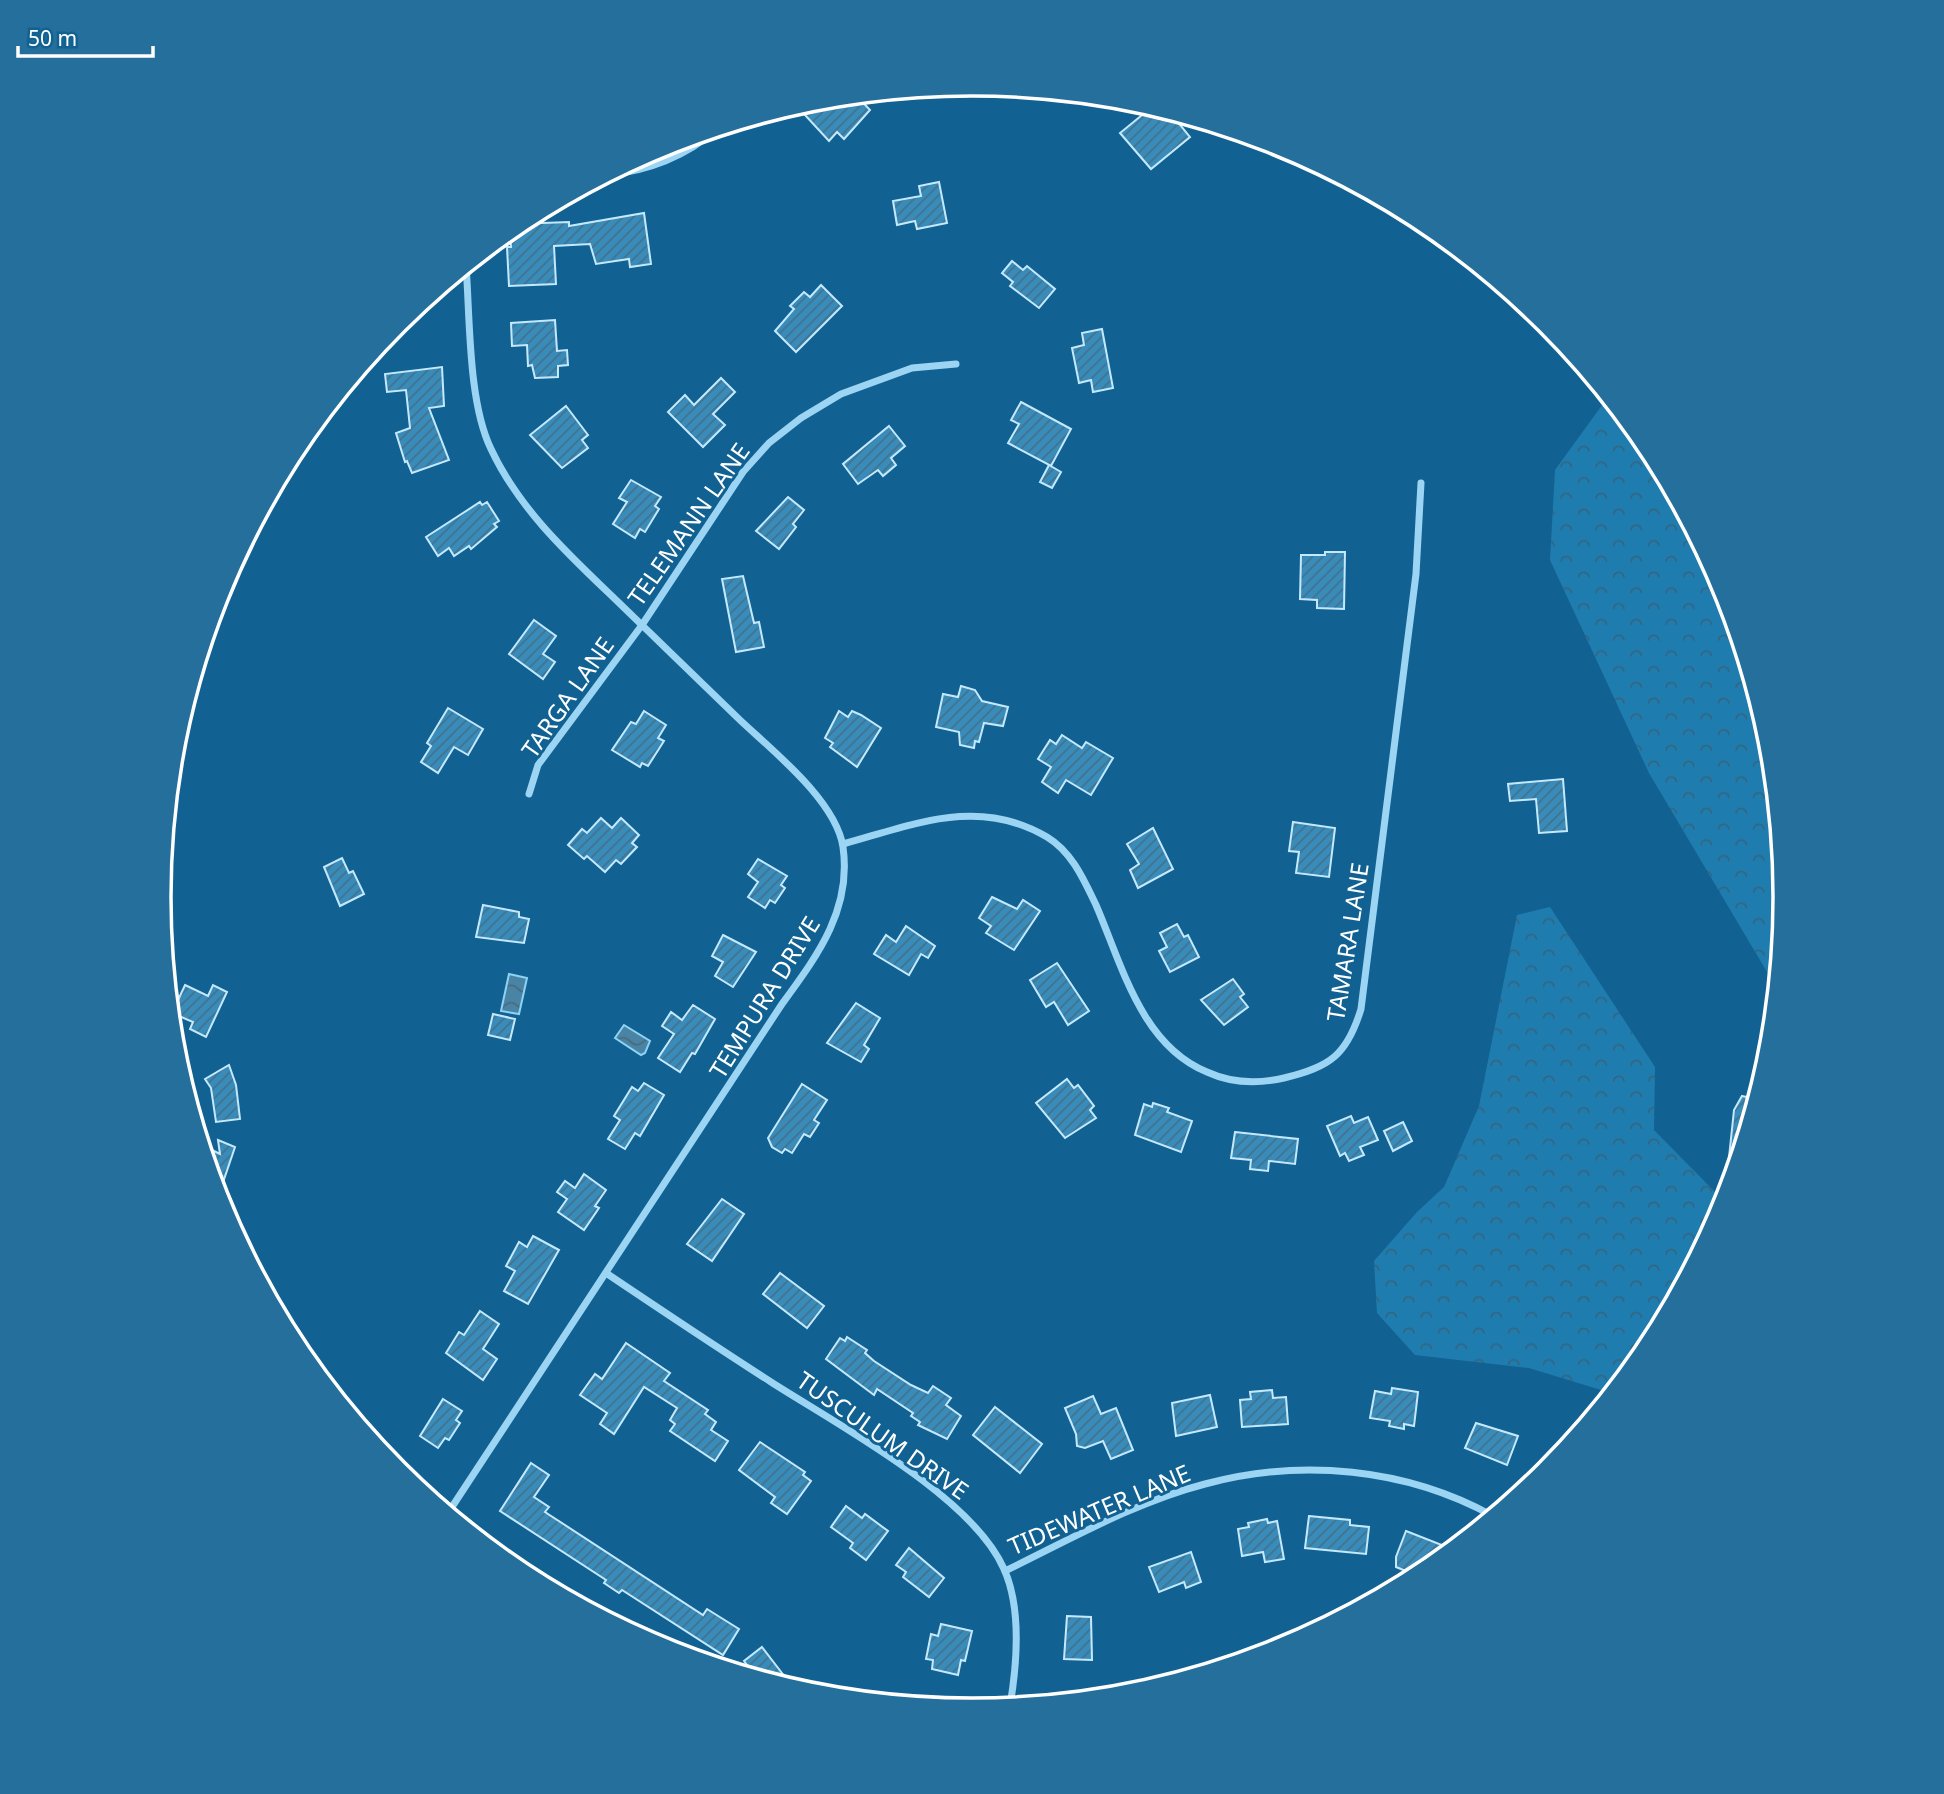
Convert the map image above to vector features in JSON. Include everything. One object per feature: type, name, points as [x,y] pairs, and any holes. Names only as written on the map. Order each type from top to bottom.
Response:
[{"type":"street","points":[[640,169],[666,161],[696,146]]},
{"type":"street","name":"TEMPURA DRIVE","points":[[453,1506],[782,1004],[823,948],[843,891],[843,844],[834,821],[821,802],[538,522],[489,447],[477,395],[467,277]]},
{"type":"street","name":"TELEMANN LANE","points":[[642,625],[743,472],[769,443],[801,418],[841,394],[912,368],[956,364]]},
{"type":"street","name":"TAMARA LANE","points":[[843,844],[931,821],[972,814],[1010,820],[1034,830],[1066,852],[1081,875],[1135,997],[1155,1033],[1188,1064],[1220,1078],[1253,1083],[1307,1072],[1335,1060],[1353,1036],[1361,1009],[1416,574],[1420,483]]},
{"type":"street","name":"TARGA LANE","points":[[529,794],[538,765],[642,625]]},
{"type":"street","name":"TUSCULUM DRIVE","points":[[606,1273],[938,1493],[983,1534],[1005,1571],[1014,1605],[1010,1697]]},
{"type":"street","name":"TIDEWATER LANE","points":[[1005,1571],[1101,1524],[1178,1492],[1254,1474],[1301,1469],[1386,1476],[1485,1511]]},
{"type":"green space","points":[[1603,404],[1638,452],[1665,497],[1712,591],[1745,690],[1766,792],[1773,897],[1769,975],[1649,773],[1550,560],[1555,470]]},
{"type":"green space","points":[[1550,907],[1655,1067],[1654,1130],[1716,1192],[1690,1251],[1665,1297],[1638,1342],[1602,1390],[1529,1368],[1415,1355],[1377,1313],[1374,1261],[1417,1212],[1444,1187],[1479,1106],[1517,915]]},
{"type":"water","points":[[509,974],[527,978],[519,1014],[501,1011]]},
{"type":"water","points":[[624,1025],[650,1041],[645,1053],[641,1055],[615,1038]]},
{"type":"building","points":[[864,104],[870,110],[844,139],[837,132],[829,141],[805,115]]},
{"type":"building","points":[[1142,115],[1180,124],[1190,137],[1151,169],[1120,133]]},
{"type":"building","points":[[939,182],[947,223],[917,229],[915,221],[897,225],[893,201],[921,196],[919,186]]},
{"type":"building","points":[[644,213],[651,264],[630,267],[629,259],[596,264],[590,244],[554,246],[556,284],[509,286],[507,247],[511,247],[511,243],[540,223],[569,222],[569,226]]},
{"type":"building","points":[[1012,261],[1023,270],[1027,266],[1055,289],[1039,308],[1010,286],[1013,282],[1002,273]]},
{"type":"building","points":[[821,285],[842,306],[796,352],[775,331],[794,309],[790,306],[804,292],[810,297]]},
{"type":"building","points":[[555,320],[557,351],[567,350],[568,365],[558,366],[558,377],[535,378],[532,365],[528,366],[527,345],[512,346],[511,323]]},
{"type":"building","points":[[1102,329],[1113,388],[1093,392],[1091,380],[1079,383],[1072,348],[1084,345],[1082,333]]},
{"type":"building","points":[[442,367],[444,406],[429,408],[449,460],[412,473],[407,461],[405,462],[396,433],[410,428],[406,390],[387,392],[385,374]]},
{"type":"building","points":[[721,378],[735,392],[713,414],[725,425],[703,447],[668,412],[685,395],[694,405]]},
{"type":"building","points":[[1021,402],[1071,429],[1051,466],[1008,443],[1019,424],[1011,420]]},
{"type":"building","points":[[566,406],[588,435],[582,440],[588,448],[562,468],[530,435]]},
{"type":"building","points":[[889,426],[905,446],[891,458],[896,465],[883,476],[878,470],[858,484],[843,464]]},
{"type":"building","points":[[1049,465],[1061,472],[1052,488],[1040,482]]},
{"type":"building","points":[[631,480],[661,497],[655,506],[659,509],[645,532],[640,529],[635,538],[613,524],[627,502],[619,498]]},
{"type":"building","points":[[788,497],[804,510],[793,524],[796,527],[779,549],[756,531]]},
{"type":"building","points":[[480,502],[482,505],[487,502],[499,521],[494,524],[497,527],[471,549],[469,546],[454,556],[449,548],[438,556],[426,537]]},
{"type":"building","points":[[1325,552],[1345,552],[1344,609],[1317,608],[1317,600],[1300,599],[1301,555],[1325,555]]},
{"type":"building","points":[[743,576],[754,623],[759,622],[764,647],[736,652],[722,579]]},
{"type":"building","points":[[534,620],[556,636],[543,654],[555,662],[543,679],[509,654]]},
{"type":"building","points":[[961,686],[975,690],[982,701],[1008,707],[1003,726],[984,723],[979,742],[975,741],[974,748],[960,745],[959,732],[936,727],[943,694],[958,697]]},
{"type":"building","points":[[448,708],[483,729],[468,755],[454,747],[438,773],[421,762],[431,746],[427,743]]},
{"type":"building","points":[[644,711],[666,725],[658,738],[664,741],[648,766],[642,763],[640,767],[612,750],[631,722],[636,724]]},
{"type":"building","points":[[839,711],[848,717],[852,711],[881,728],[857,767],[830,747],[833,743],[825,738]]},
{"type":"building","points":[[1062,735],[1082,748],[1086,742],[1113,758],[1091,795],[1066,780],[1058,793],[1042,782],[1051,767],[1038,759],[1050,740],[1056,744]]},
{"type":"building","points":[[1563,779],[1567,831],[1539,833],[1536,799],[1510,801],[1508,784]]},
{"type":"building","points":[[601,818],[612,828],[621,818],[639,835],[632,843],[637,847],[621,864],[616,860],[605,872],[587,856],[584,859],[568,845],[582,829],[587,833]]},
{"type":"building","points":[[1293,822],[1335,828],[1329,877],[1296,873],[1299,852],[1289,851]]},
{"type":"building","points":[[1153,828],[1173,869],[1138,888],[1130,870],[1139,864],[1127,844]]},
{"type":"building","points":[[342,858],[349,873],[353,871],[364,894],[340,906],[324,867]]},
{"type":"building","points":[[758,859],[787,876],[781,885],[785,888],[775,903],[770,900],[765,908],[748,897],[758,882],[748,874]]},
{"type":"building","points":[[992,897],[1017,909],[1023,900],[1040,911],[1014,950],[986,933],[991,926],[979,918]]},
{"type":"building","points":[[483,905],[519,912],[519,917],[529,919],[524,943],[476,937]]},
{"type":"building","points":[[1177,924],[1184,937],[1188,935],[1199,957],[1170,972],[1159,951],[1167,947],[1160,933]]},
{"type":"building","points":[[906,926],[935,946],[928,958],[921,954],[909,975],[874,954],[886,935],[896,942]]},
{"type":"building","points":[[723,935],[756,952],[733,987],[715,976],[723,962],[712,956]]},
{"type":"building","points":[[1057,963],[1089,1011],[1068,1025],[1054,1002],[1046,1007],[1030,980]]},
{"type":"building","points":[[1233,979],[1244,994],[1240,997],[1248,1007],[1224,1025],[1201,1000]]},
{"type":"building","points":[[185,985],[208,996],[213,985],[227,992],[206,1037],[190,1029],[193,1022],[181,1017],[178,1000]]},
{"type":"building","points":[[856,1003],[880,1018],[864,1045],[869,1049],[861,1062],[827,1043]]},
{"type":"building","points":[[693,1005],[715,1019],[695,1054],[692,1053],[680,1072],[658,1058],[674,1034],[662,1026],[671,1012],[682,1020]]},
{"type":"building","points":[[493,1014],[515,1019],[510,1040],[488,1035]]},
{"type":"building","points":[[229,1065],[236,1085],[240,1119],[216,1122],[211,1088],[205,1079]]},
{"type":"building","points":[[1067,1079],[1074,1088],[1078,1085],[1094,1106],[1090,1110],[1096,1118],[1065,1138],[1036,1103]]},
{"type":"building","points":[[644,1083],[664,1095],[640,1136],[635,1133],[625,1149],[608,1139],[620,1120],[614,1116],[632,1087],[638,1091]]},
{"type":"building","points":[[802,1084],[827,1100],[814,1120],[819,1123],[810,1137],[804,1134],[792,1153],[785,1149],[782,1153],[772,1147],[768,1138]]},
{"type":"building","points":[[1742,1096],[1747,1097],[1729,1156],[1734,1110]]},
{"type":"building","points":[[1153,1103],[1169,1108],[1167,1112],[1192,1121],[1181,1152],[1135,1135],[1144,1104],[1152,1107]]},
{"type":"building","points":[[1351,1116],[1354,1123],[1368,1117],[1378,1140],[1360,1147],[1364,1155],[1349,1161],[1345,1153],[1340,1156],[1327,1126]]},
{"type":"building","points":[[1403,1122],[1412,1141],[1393,1151],[1384,1131]]},
{"type":"building","points":[[1235,1132],[1298,1139],[1295,1164],[1269,1161],[1268,1171],[1250,1169],[1251,1160],[1231,1158]]},
{"type":"building","points":[[218,1140],[235,1147],[224,1180],[213,1150],[220,1154]]},
{"type":"building","points":[[584,1174],[606,1190],[595,1206],[599,1208],[584,1230],[558,1212],[567,1199],[557,1192],[565,1181],[575,1188]]},
{"type":"building","points":[[722,1199],[744,1214],[712,1261],[687,1244]]},
{"type":"building","points":[[533,1236],[559,1250],[528,1304],[504,1291],[515,1271],[506,1266],[519,1242],[527,1247]]},
{"type":"building","points":[[780,1273],[824,1306],[807,1328],[763,1294]]},
{"type":"building","points":[[480,1311],[499,1324],[483,1349],[497,1359],[483,1380],[446,1353],[459,1332],[464,1335]]},
{"type":"building","points":[[847,1337],[867,1350],[865,1353],[874,1361],[911,1385],[928,1393],[933,1386],[951,1398],[946,1405],[961,1416],[947,1439],[918,1425],[920,1422],[911,1416],[913,1413],[877,1389],[874,1395],[826,1359],[840,1338],[845,1341]]},
{"type":"building","points":[[626,1343],[670,1373],[664,1381],[708,1410],[705,1414],[716,1422],[711,1430],[728,1441],[715,1461],[670,1431],[675,1424],[670,1420],[677,1408],[644,1387],[614,1434],[600,1424],[607,1413],[580,1395],[595,1374],[602,1379]]},
{"type":"building","points":[[1392,1388],[1418,1392],[1414,1426],[1404,1424],[1404,1429],[1389,1426],[1390,1421],[1370,1418],[1375,1391],[1391,1394]]},
{"type":"building","points":[[1272,1390],[1273,1398],[1286,1397],[1288,1424],[1242,1427],[1240,1400],[1251,1399],[1250,1392]]},
{"type":"building","points":[[1210,1395],[1217,1427],[1176,1436],[1172,1403]]},
{"type":"building","points":[[1093,1396],[1101,1414],[1116,1408],[1133,1450],[1111,1459],[1103,1441],[1085,1448],[1077,1446],[1076,1434],[1065,1408]]},
{"type":"building","points":[[443,1399],[462,1411],[456,1420],[460,1423],[449,1440],[445,1438],[438,1448],[420,1436]]},
{"type":"building","points":[[995,1407],[1042,1444],[1020,1473],[973,1435]]},
{"type":"building","points":[[1476,1423],[1518,1436],[1507,1465],[1465,1448]]},
{"type":"building","points":[[760,1442],[805,1472],[803,1475],[811,1481],[787,1514],[771,1503],[775,1497],[739,1470]]},
{"type":"building","points":[[531,1463],[549,1475],[534,1497],[549,1507],[545,1512],[703,1615],[707,1609],[739,1629],[723,1655],[622,1590],[619,1593],[604,1583],[606,1580],[500,1511]]},
{"type":"building","points":[[846,1506],[862,1518],[865,1514],[888,1531],[866,1560],[850,1548],[853,1543],[831,1527]]},
{"type":"building","points":[[1309,1516],[1350,1520],[1350,1525],[1369,1527],[1366,1554],[1305,1548]]},
{"type":"building","points":[[1267,1519],[1268,1523],[1277,1521],[1284,1559],[1265,1562],[1263,1552],[1242,1556],[1238,1529],[1249,1527],[1248,1523]]},
{"type":"building","points":[[1406,1531],[1442,1545],[1405,1570],[1396,1567],[1396,1557]]},
{"type":"building","points":[[909,1548],[944,1578],[929,1597],[903,1577],[906,1572],[896,1565]]},
{"type":"building","points":[[1191,1552],[1201,1582],[1186,1588],[1184,1582],[1159,1592],[1149,1567]]},
{"type":"building","points":[[1067,1616],[1091,1617],[1092,1660],[1064,1659]]},
{"type":"building","points":[[941,1624],[972,1631],[965,1661],[961,1660],[958,1675],[932,1669],[933,1660],[926,1659],[931,1634],[938,1636]]},
{"type":"building","points":[[762,1647],[783,1674],[747,1664],[744,1661]]}]
